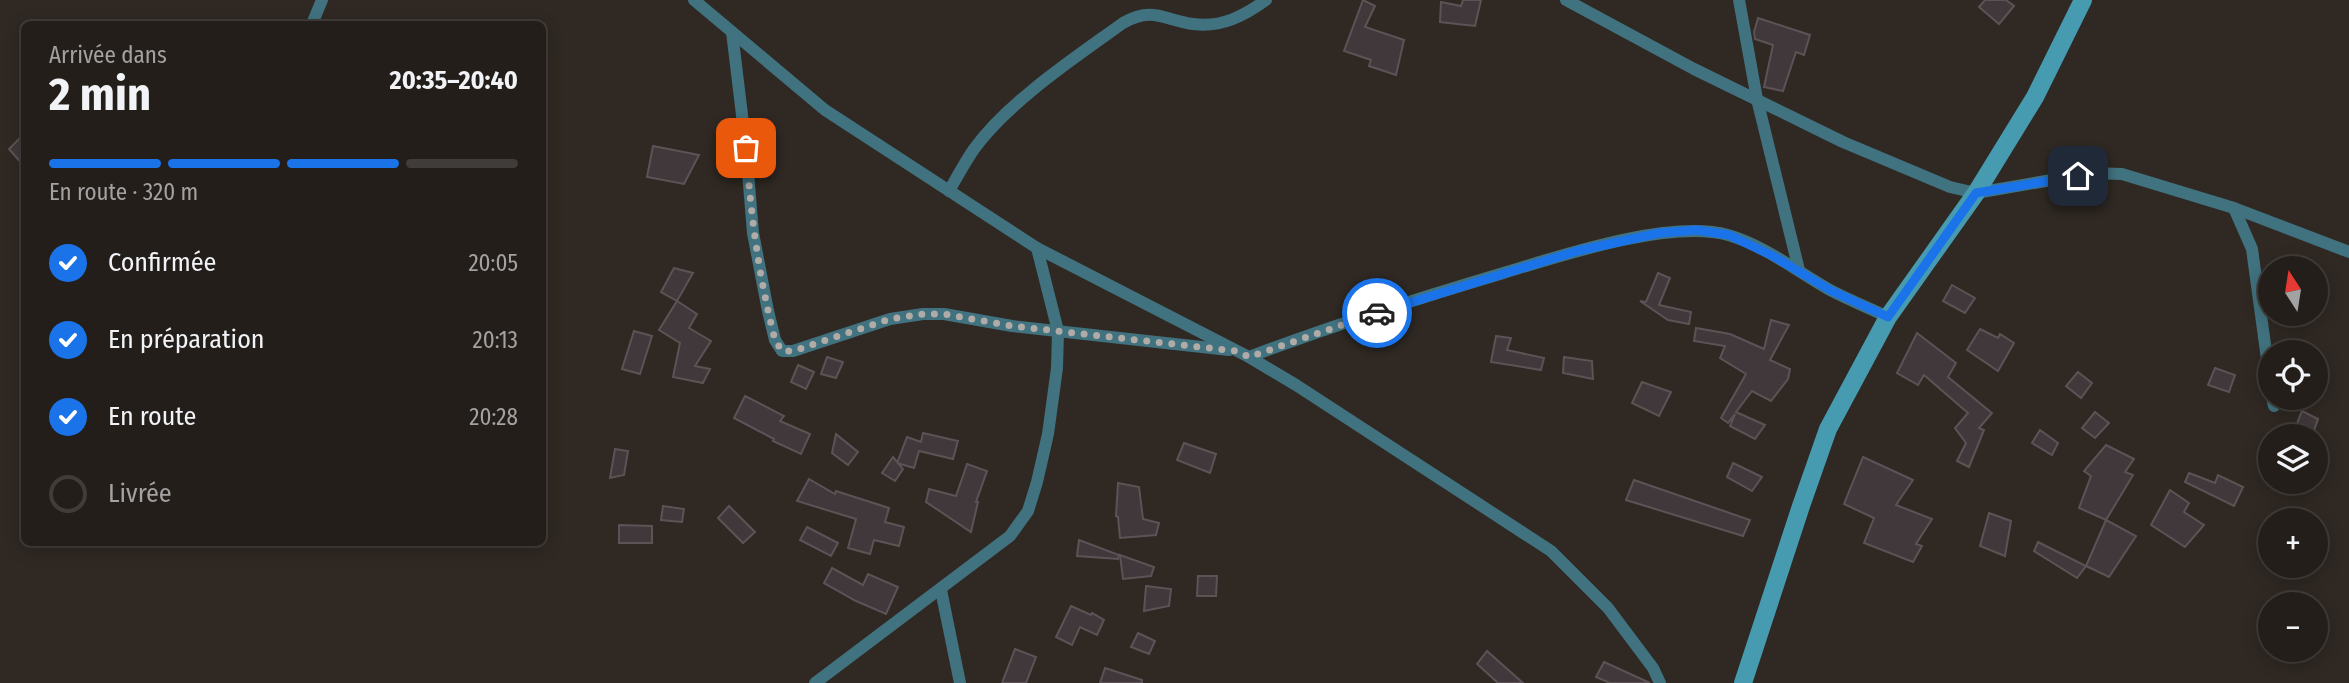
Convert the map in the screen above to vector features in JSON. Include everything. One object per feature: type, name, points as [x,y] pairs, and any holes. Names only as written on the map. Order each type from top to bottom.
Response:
[{"type":"main road","points":[[1743,683],[1828,429],[1888,317],[1976,193],[2035,97],[2084,0]]},
{"type":"street","points":[[314,21],[323,0]]},
{"type":"street","points":[[694,0],[825,110],[1037,248],[1249,357],[1551,551],[1608,608],[1653,668],[1660,683]]},
{"type":"street","points":[[949,191],[975,148],[1002,119],[1033,91],[1137,15],[1150,13],[1190,24],[1218,23],[1239,18],[1266,0]]},
{"type":"street","points":[[1566,0],[1694,69],[1843,142],[1935,182],[1976,193],[2092,173],[2122,174],[2234,208],[2349,253]]},
{"type":"street","points":[[1739,0],[1757,99],[1799,270]]},
{"type":"street","points":[[732,32],[753,233],[775,340],[782,351],[793,351],[890,319],[923,314],[944,314],[1058,331],[1236,351]]},
{"type":"street","points":[[2234,208],[2252,248],[2264,340]]},
{"type":"street","points":[[1249,357],[1414,300],[1577,251],[1659,233],[1697,230],[1729,235],[1799,270],[1830,290],[1888,317]]},
{"type":"street","points":[[815,683],[1010,536],[1028,511],[1048,434],[1057,368],[1058,331],[1037,248]]},
{"type":"street","points":[[941,590],[960,683]]},
{"type":"building","points":[[1363,0],[1375,6],[1365,27],[1404,40],[1396,75],[1369,66],[1371,60],[1344,51]]},
{"type":"building","points":[[1463,0],[1481,0],[1475,26],[1440,22],[1441,2],[1461,6]]},
{"type":"building","points":[[1985,0],[2006,0],[2014,6],[1999,24],[1979,7]]},
{"type":"building","points":[[1758,18],[1810,35],[1804,55],[1796,52],[1783,91],[1764,87],[1773,45],[1755,39]]},
{"type":"building","points":[[21,137],[21,163],[9,149]]},
{"type":"building","points":[[653,146],[699,155],[684,184],[647,177]]},
{"type":"building","points":[[674,268],[693,273],[677,301],[661,292]]},
{"type":"building","points":[[1658,273],[1670,278],[1659,305],[1691,312],[1689,324],[1668,320],[1640,301],[1646,302]]},
{"type":"building","points":[[1952,285],[1975,298],[1965,313],[1943,301]]},
{"type":"building","points":[[677,301],[697,314],[689,328],[711,341],[695,366],[710,369],[703,383],[673,377],[680,343],[659,330]]},
{"type":"building","points":[[1771,320],[1789,325],[1770,360],[1790,369],[1788,379],[1771,401],[1752,391],[1736,412],[1765,425],[1755,439],[1730,426],[1735,414],[1728,423],[1721,418],[1746,374],[1720,358],[1725,346],[1694,341],[1696,328],[1730,334],[1764,349]]},
{"type":"building","points":[[1980,329],[1998,338],[2000,334],[2014,343],[1998,371],[1967,350]]},
{"type":"building","points":[[634,331],[652,336],[640,374],[622,369]]},
{"type":"building","points":[[1917,333],[1956,363],[1948,377],[1992,413],[1979,428],[1984,430],[1969,467],[1957,461],[1966,443],[1955,428],[1968,413],[1924,375],[1918,385],[1897,373]]},
{"type":"building","points":[[1496,336],[1511,338],[1507,350],[1544,358],[1541,370],[1491,362]]},
{"type":"building","points":[[827,357],[843,362],[836,378],[821,374]]},
{"type":"building","points":[[1564,357],[1592,361],[1593,379],[1563,373]]},
{"type":"building","points":[[798,365],[814,372],[806,389],[791,382]]},
{"type":"building","points":[[2215,368],[2235,375],[2229,392],[2208,385]]},
{"type":"building","points":[[2078,372],[2092,383],[2081,398],[2066,386]]},
{"type":"building","points":[[1642,382],[1671,392],[1659,416],[1632,403]]},
{"type":"building","points":[[745,396],[784,416],[780,421],[810,434],[801,454],[734,418]]},
{"type":"building","points":[[2302,411],[2318,419],[2316,424],[2297,424]]},
{"type":"building","points":[[2095,412],[2109,423],[2095,438],[2082,428]]},
{"type":"building","points":[[2040,430],[2058,443],[2052,455],[2032,443]]},
{"type":"building","points":[[923,433],[958,441],[953,459],[919,451],[914,468],[897,463],[907,437],[921,442]]},
{"type":"building","points":[[836,434],[858,452],[848,465],[832,453]]},
{"type":"building","points":[[1184,443],[1216,454],[1210,473],[1177,460]]},
{"type":"building","points":[[2106,445],[2134,459],[2125,472],[2133,475],[2106,520],[2079,508],[2091,476],[2084,471]]},
{"type":"building","points":[[615,449],[628,451],[624,475],[610,478]]},
{"type":"building","points":[[893,457],[903,469],[895,481],[882,473]]},
{"type":"building","points":[[1863,457],[1913,480],[1896,505],[1932,519],[1916,544],[1922,546],[1913,562],[1864,543],[1874,518],[1844,504]]},
{"type":"building","points":[[1733,463],[1762,477],[1752,491],[1727,477]]},
{"type":"building","points":[[967,464],[987,471],[976,502],[971,532],[926,502],[929,489],[956,496]]},
{"type":"building","points":[[2189,473],[2215,483],[2218,475],[2243,487],[2234,506],[2185,482]]},
{"type":"building","points":[[809,479],[835,494],[836,491],[889,508],[885,522],[904,527],[899,546],[874,540],[870,554],[848,548],[856,519],[797,501]]},
{"type":"building","points":[[1634,480],[1750,520],[1743,536],[1626,500]]},
{"type":"building","points":[[1118,483],[1139,487],[1143,519],[1159,523],[1156,535],[1120,538],[1116,516]]},
{"type":"building","points":[[2170,490],[2189,503],[2184,512],[2204,525],[2185,547],[2151,525]]},
{"type":"building","points":[[663,506],[684,509],[682,522],[661,520]]},
{"type":"building","points":[[729,506],[755,532],[743,543],[718,518]]},
{"type":"building","points":[[1989,513],[2011,521],[2005,556],[1980,546]]},
{"type":"building","points":[[2106,520],[2136,536],[2109,577],[2086,566]]},
{"type":"building","points":[[619,525],[652,526],[652,543],[619,543]]},
{"type":"building","points":[[807,527],[838,543],[831,556],[800,540]]},
{"type":"building","points":[[1079,540],[1119,555],[1118,559],[1077,556]]},
{"type":"building","points":[[2038,542],[2086,566],[2077,578],[2034,551]]},
{"type":"building","points":[[1120,555],[1154,567],[1151,576],[1123,579]]},
{"type":"building","points":[[832,568],[863,585],[868,574],[898,587],[886,614],[824,583]]},
{"type":"building","points":[[1198,576],[1217,576],[1216,596],[1197,596]]},
{"type":"building","points":[[1146,586],[1171,589],[1169,606],[1144,611]]},
{"type":"building","points":[[1071,606],[1104,620],[1097,635],[1080,627],[1072,645],[1056,637]]},
{"type":"building","points":[[1138,633],[1155,641],[1149,654],[1131,647]]},
{"type":"building","points":[[1015,649],[1036,657],[1026,683],[1002,683]]},
{"type":"building","points":[[1487,651],[1523,683],[1498,683],[1477,664]]},
{"type":"building","points":[[1604,662],[1650,683],[1610,683],[1596,677]]},
{"type":"building","points":[[1105,668],[1142,680],[1142,683],[1100,683]]},
{"type":"way so far","points":[[746,148],[757,260],[775,340],[782,351],[793,351],[890,319],[944,314],[1012,326],[1236,351],[1249,357],[1377,313]]},
{"type":"route","points":[[1377,313],[1577,251],[1659,233],[1697,230],[1729,235],[1799,270],[1830,290],[1888,317],[1976,193],[2078,176]]}]
